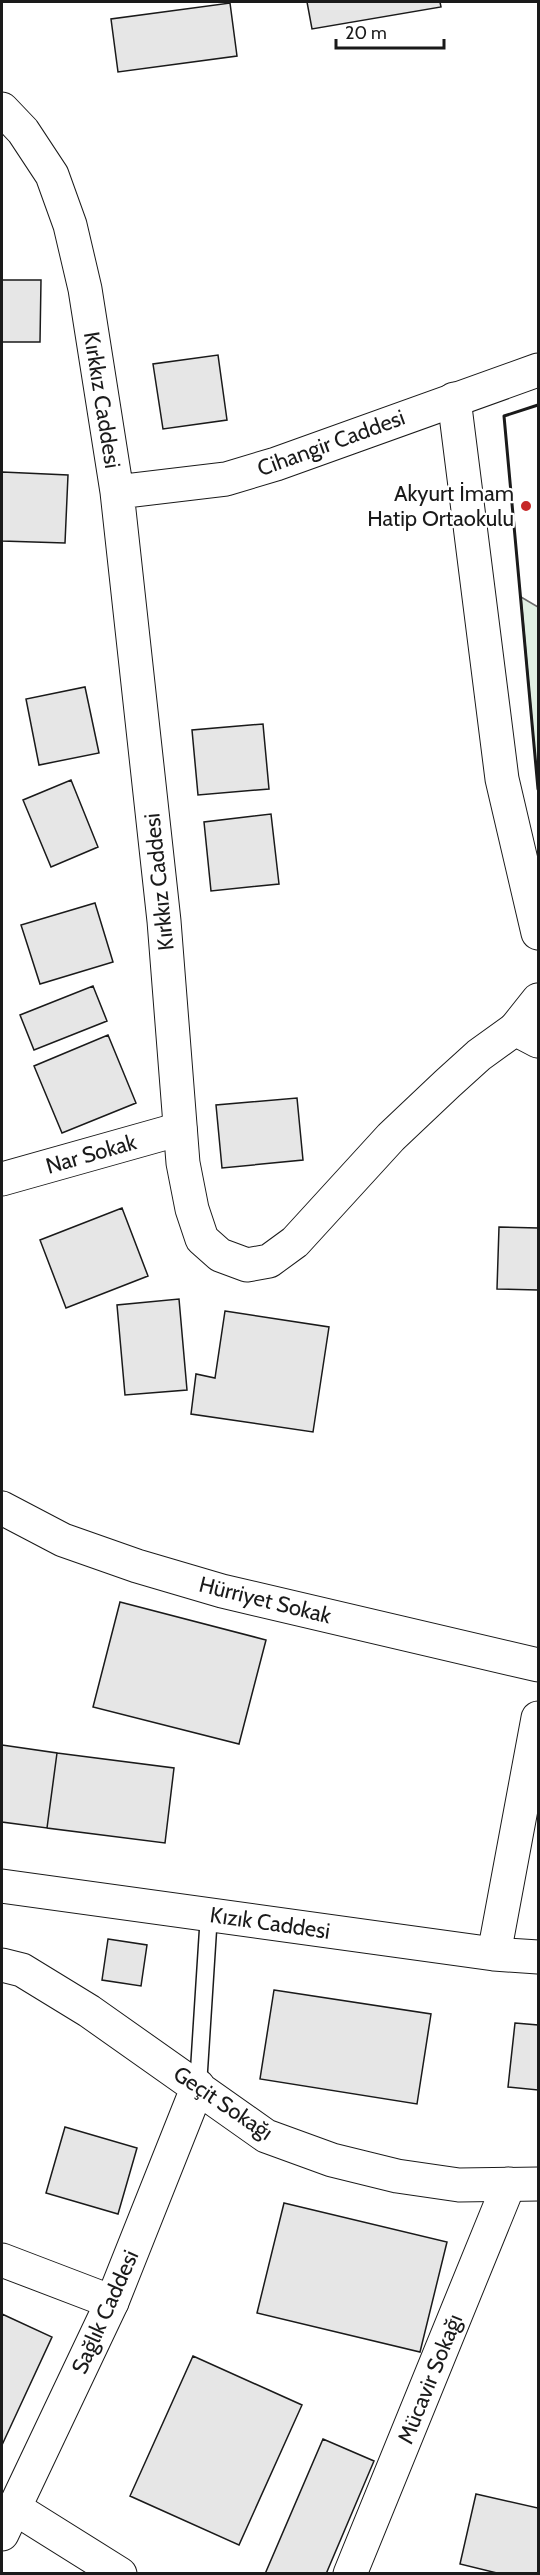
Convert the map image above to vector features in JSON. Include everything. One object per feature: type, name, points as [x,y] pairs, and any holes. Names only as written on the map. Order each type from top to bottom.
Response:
[{"type":"street","name":"Kırkkız Caddesi","points":[[2,109],[23,131],[52,175],[70,225],[85,289],[117,492],[164,921],[183,1162],[192,1209],[202,1239],[220,1256],[247,1265],[268,1261],[295,1242],[391,1137],[479,1055],[527,1035],[538,1000]]},
{"type":"street","name":"Cihangir Caddesi","points":[[117,492],[226,479],[276,464],[538,370]]},
{"type":"street","points":[[454,399],[502,779],[538,933]]},
{"type":"street","name":"Nar Sokak","points":[[2,1179],[180,1129]]},
{"type":"street","name":"Hürriyet Sokak","points":[[2,1508],[63,1540],[137,1566],[222,1591],[538,1665]]},
{"type":"street","points":[[494,1954],[538,1718]]},
{"type":"street","name":"Kızık Caddesi","points":[[2,1886],[494,1954],[538,1957]]},
{"type":"street","name":"Geçit Sokağı","points":[[2,1965],[22,1970],[90,2011],[266,2136],[332,2160],[398,2176],[459,2185],[524,2184]]},
{"type":"street","name":"Sağlık Caddesi","points":[[7,2521],[112,2302],[198,2086]]},
{"type":"street","name":"Mücavir Sokağı","points":[[350,2574],[524,2184]]},
{"type":"street","points":[[2,2260],[112,2302]]},
{"type":"street","points":[[7,2521],[120,2574]]},
{"type":"lane","points":[[198,2086],[209,1914]]},
{"type":"green space","points":[[521,597],[538,607],[538,789]]},
{"type":"building","points":[[307,2],[440,2],[441,7],[312,29]]},
{"type":"building","points":[[230,3],[237,56],[118,72],[111,19]]},
{"type":"building","points":[[2,280],[41,280],[40,342],[2,342]]},
{"type":"building","points":[[218,355],[227,420],[163,429],[153,364]]},
{"type":"building","points":[[2,472],[68,475],[65,543],[2,541]]},
{"type":"building","points":[[85,687],[99,753],[39,765],[26,699]]},
{"type":"building","points":[[263,724],[269,789],[198,795],[192,730]]},
{"type":"building","points":[[71,780],[98,847],[51,867],[23,800]]},
{"type":"building","points":[[271,814],[279,884],[211,891],[204,822]]},
{"type":"building","points":[[95,903],[113,962],[40,984],[21,925]]},
{"type":"building","points":[[93,986],[107,1021],[34,1050],[20,1015]]},
{"type":"building","points":[[108,1035],[136,1103],[62,1133],[34,1066]]},
{"type":"building","points":[[297,1098],[303,1160],[222,1168],[216,1105]]},
{"type":"building","points":[[122,1208],[148,1276],[66,1308],[40,1240]]},
{"type":"building","points":[[499,1227],[538,1228],[538,1290],[497,1289]]},
{"type":"building","points":[[179,1299],[187,1390],[125,1395],[117,1305]]},
{"type":"building","points":[[225,1311],[329,1327],[313,1432],[191,1414],[196,1374],[215,1378]]},
{"type":"building","points":[[120,1602],[266,1640],[239,1744],[93,1707]]},
{"type":"building","points":[[2,1745],[57,1753],[47,1828],[2,1822]]},
{"type":"building","points":[[57,1753],[174,1768],[165,1843],[47,1828]]},
{"type":"building","points":[[108,1939],[147,1945],[141,1986],[102,1980]]},
{"type":"building","points":[[274,1990],[431,2014],[417,2104],[260,2079]]},
{"type":"building","points":[[515,2023],[538,2025],[538,2090],[508,2087]]},
{"type":"building","points":[[65,2127],[137,2148],[118,2214],[46,2193]]},
{"type":"building","points":[[284,2203],[447,2242],[420,2352],[257,2313]]},
{"type":"building","points":[[2,2314],[52,2337],[2,2445]]},
{"type":"building","points":[[193,2356],[302,2405],[239,2545],[130,2496]]},
{"type":"building","points":[[323,2439],[374,2461],[326,2574],[265,2574]]},
{"type":"building","points":[[476,2494],[538,2508],[538,2574],[501,2574],[460,2564]]},
{"type":"wall","points":[[538,405],[504,416],[538,789]]},
{"type":"place","name":"Akyurt İmam Hatip Ortaokulu","points":[[526,506]]}]
